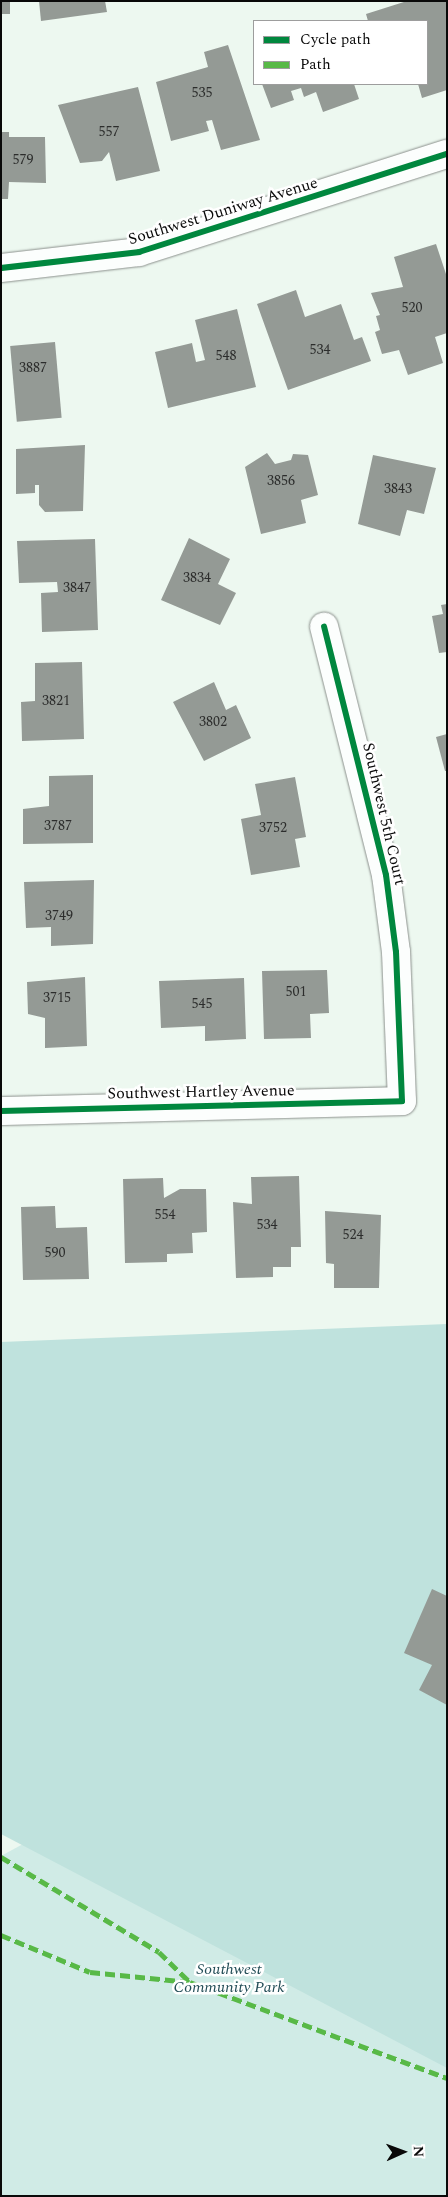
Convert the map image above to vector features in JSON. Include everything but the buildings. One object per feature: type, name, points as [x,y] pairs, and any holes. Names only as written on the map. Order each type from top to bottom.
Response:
[{"type":"street","name":"Southwest Duniway Avenue","points":[[1,268],[138,252],[447,154]]},
{"type":"street","name":"Southwest 5th Court","points":[[324,627],[386,875],[396,952],[402,1101]]},
{"type":"street","name":"Southwest Hartley Avenue","points":[[1,1111],[402,1101]]},
{"type":"green space","name":"Southwest Community Park","points":[[447,1744],[447,2196],[1,2196],[1,1856],[183,1757]]},
{"type":"shaded area","points":[[447,1324],[447,2068],[1,1834],[1,1342]]},
{"type":"marked path","points":[[1,1857],[159,1952],[190,1982]]},
{"type":"marked path","points":[[1,1935],[90,1972],[190,1982],[447,2078]]},
{"type":"cycle path","points":[[1,268],[139,252],[447,154]]},
{"type":"cycle path","points":[[1,1111],[402,1101],[396,952],[386,875],[324,627]]}]
